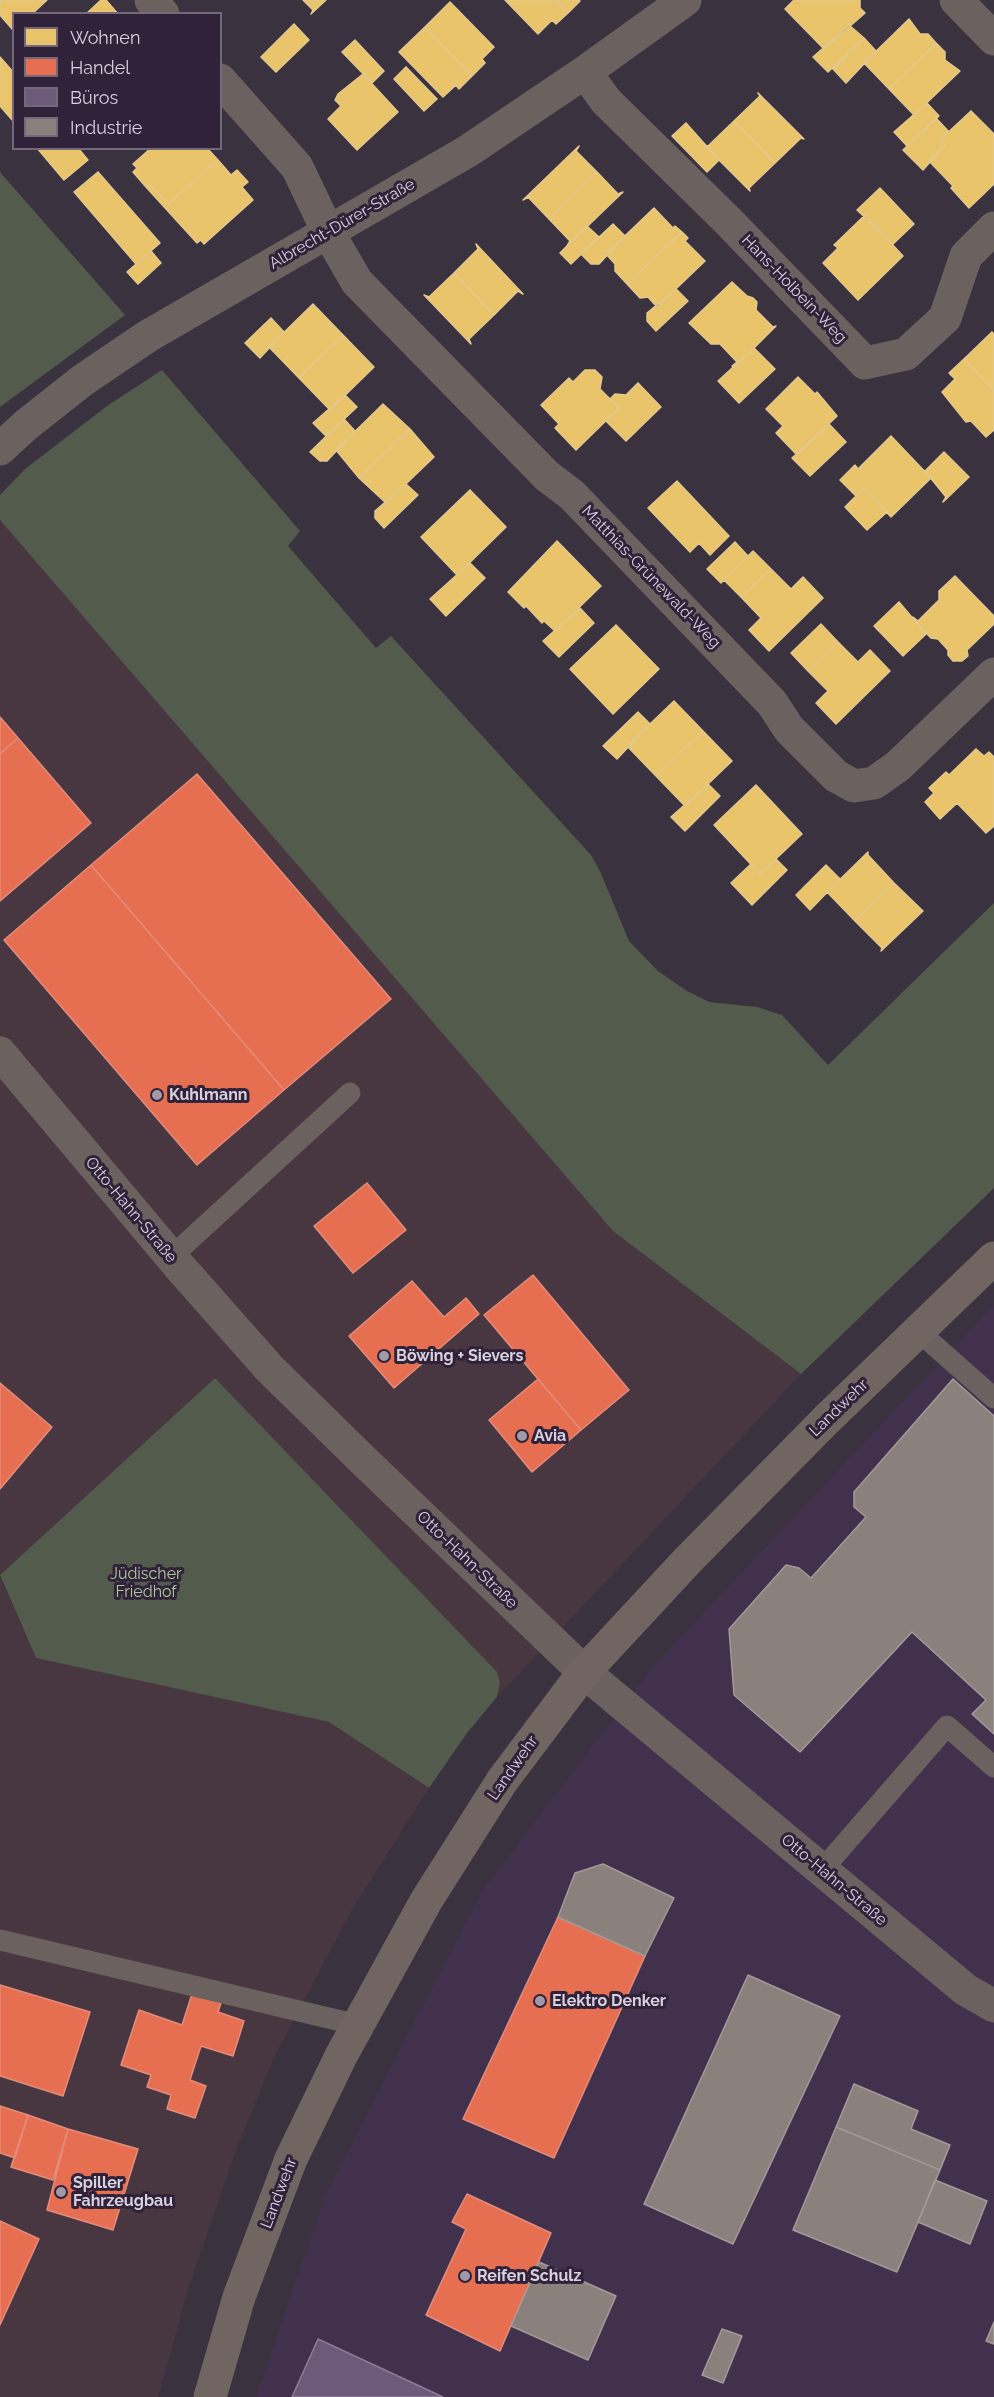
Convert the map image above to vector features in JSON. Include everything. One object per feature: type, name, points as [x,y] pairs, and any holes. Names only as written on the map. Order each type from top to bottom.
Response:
[{"type":"main road","name":"Landwehr","points":[[210,2397],[240,2298],[291,2159],[357,2025],[426,1901],[502,1781],[584,1672],[819,1427],[994,1258]]},
{"type":"street","points":[[151,0],[161,12]]},
{"type":"street","name":"Albrecht-Dürer-Straße","points":[[0,449],[26,425],[83,380],[147,336],[468,151],[585,72],[685,0]]},
{"type":"street","points":[[956,0],[994,39]]},
{"type":"street","name":"Hans-Holbein-Weg","points":[[585,72],[606,101],[730,223],[865,363],[906,354],[945,318],[966,256],[994,228]]},
{"type":"street","name":"Matthias-Grünewald-Weg","points":[[222,82],[297,167],[328,232],[357,282],[547,476],[580,504],[772,703],[789,729],[836,776],[854,786],[874,783],[898,766],[994,674]]},
{"type":"street","name":"Otto-Hahn-Straße","points":[[0,1053],[171,1257],[270,1369],[584,1672],[966,1990],[994,2006]]},
{"type":"lane","points":[[171,1257],[350,1093]]},
{"type":"lane","points":[[918,1331],[994,1398]]},
{"type":"lane","points":[[822,1870],[946,1726],[994,1767]]},
{"type":"lane","points":[[0,1940],[357,2025]]},
{"type":"shaded area","points":[[0,520],[613,1231],[801,1374],[497,1697],[500,1683],[215,1378],[0,1575]]},
{"type":"shaded area","points":[[994,1305],[994,2397],[256,2397],[326,2193],[482,1891],[656,1663]]},
{"type":"shaded area","points":[[0,1577],[36,1658],[329,1722],[429,1788],[353,1908],[274,2057],[238,2145],[189,2286],[158,2397],[0,2397]]},
{"type":"green space","points":[[0,172],[125,315],[0,407]]},
{"type":"green space","points":[[162,370],[300,531],[288,546],[376,648],[391,636],[591,855],[629,941],[658,971],[687,991],[709,1002],[757,1007],[782,1015],[828,1065],[994,903],[994,1188],[801,1374],[613,1231],[0,520],[0,495],[25,469],[107,406]]},
{"type":"green space","name":"Jüdischer Friedhof","points":[[215,1378],[497,1672],[500,1683],[497,1697],[467,1733],[429,1788],[329,1722],[36,1658],[0,1575]]},
{"type":"building: Wohnen","points":[[0,0],[47,0],[34,12],[12,12],[12,29],[0,15]]},
{"type":"building: Wohnen","points":[[101,0],[106,0],[116,12],[88,12]]},
{"type":"building: Wohnen","points":[[303,0],[326,0],[311,14],[313,10]]},
{"type":"building: Wohnen","points":[[505,0],[556,0],[568,13],[556,24],[552,20],[538,34]]},
{"type":"building: Wohnen","points":[[556,0],[579,0],[580,1],[568,13]]},
{"type":"building: Wohnen","points":[[794,0],[860,0],[860,8],[865,13],[824,49],[785,9]]},
{"type":"building: Wohnen","points":[[450,2],[494,47],[482,59],[485,63],[472,76],[425,27]]},
{"type":"building: Wohnen","points":[[909,19],[920,34],[928,34],[936,43],[889,89],[864,63]]},
{"type":"building: Wohnen","points":[[294,24],[309,40],[276,72],[261,57]]},
{"type":"building: Wohnen","points":[[849,25],[864,38],[828,72],[813,57]]},
{"type":"building: Wohnen","points":[[425,27],[472,76],[459,89],[456,85],[443,97],[399,52]]},
{"type":"building: Wohnen","points":[[864,38],[876,51],[846,83],[833,69]]},
{"type":"building: Wohnen","points":[[355,40],[384,71],[372,83],[342,52]]},
{"type":"building: Wohnen","points":[[936,43],[945,52],[945,60],[960,71],[914,115],[889,89]]},
{"type":"building: Wohnen","points":[[0,57],[12,71],[12,120],[0,106]]},
{"type":"building: Wohnen","points":[[406,67],[437,99],[424,111],[394,79]]},
{"type":"building: Wohnen","points":[[363,74],[398,112],[357,150],[328,119],[341,106],[335,100],[338,94]]},
{"type":"building: Wohnen","points":[[758,93],[804,139],[801,138],[775,163],[734,121],[760,96]]},
{"type":"building: Wohnen","points":[[927,103],[939,116],[907,146],[894,132]]},
{"type":"building: Wohnen","points":[[971,111],[994,134],[994,184],[969,208],[951,188],[953,186],[929,161],[945,145],[940,140]]},
{"type":"building: Wohnen","points":[[936,118],[949,132],[940,140],[945,145],[923,170],[903,150]]},
{"type":"building: Wohnen","points":[[734,121],[775,163],[749,188],[750,191],[704,145],[708,146]]},
{"type":"building: Wohnen","points":[[686,123],[719,160],[707,172],[672,136]]},
{"type":"building: Wohnen","points":[[579,146],[576,151],[597,172],[549,219],[528,197],[523,200]]},
{"type":"building: Wohnen","points":[[39,150],[80,150],[88,160],[64,180]]},
{"type":"building: Wohnen","points":[[149,150],[209,150],[218,160],[168,204],[150,184],[146,187],[133,172],[137,168],[133,164]]},
{"type":"building: Wohnen","points":[[218,160],[231,175],[237,170],[248,182],[242,187],[253,200],[204,244],[201,240],[197,243],[146,187],[150,184],[168,204]]},
{"type":"building: Wohnen","points":[[98,172],[160,243],[136,264],[74,192]]},
{"type":"building: Wohnen","points":[[597,172],[618,194],[623,192],[567,246],[570,241],[549,219]]},
{"type":"building: Wohnen","points":[[880,188],[914,224],[893,244],[857,210]]},
{"type":"building: Wohnen","points":[[654,208],[673,228],[675,226],[682,232],[627,284],[615,271],[615,264],[606,254]]},
{"type":"building: Wohnen","points":[[865,215],[903,256],[858,300],[823,263],[838,248],[834,245]]},
{"type":"building: Wohnen","points":[[613,224],[625,236],[599,264],[591,264],[581,254]]},
{"type":"building: Wohnen","points":[[587,226],[599,237],[571,264],[560,253]]},
{"type":"building: Wohnen","points":[[682,232],[688,238],[685,241],[705,261],[657,307],[648,297],[640,298],[627,284]]},
{"type":"building: Wohnen","points":[[476,244],[523,294],[518,291],[494,315],[454,273],[478,249]]},
{"type":"building: Wohnen","points":[[151,251],[161,263],[138,284],[127,272]]},
{"type":"building: Wohnen","points":[[454,273],[494,315],[469,339],[471,344],[424,295],[429,297]]},
{"type":"building: Wohnen","points":[[732,282],[757,302],[756,310],[773,327],[776,326],[734,368],[732,366],[737,362],[720,344],[711,344],[689,323]]},
{"type":"building: Wohnen","points":[[676,289],[688,301],[656,331],[647,321],[647,313]]},
{"type":"building: Wohnen","points":[[313,304],[343,335],[299,378],[269,347]]},
{"type":"building: Wohnen","points":[[271,318],[284,332],[260,358],[245,343]]},
{"type":"building: Wohnen","points":[[992,332],[994,334],[994,390],[964,359]]},
{"type":"building: Wohnen","points":[[343,335],[374,367],[330,410],[299,378]]},
{"type":"building: Wohnen","points":[[754,348],[775,369],[739,403],[718,381]]},
{"type":"building: Wohnen","points":[[964,359],[994,390],[994,430],[986,437],[971,421],[966,422],[942,392],[955,379],[949,373]]},
{"type":"building: Wohnen","points":[[585,370],[595,370],[602,377],[600,389],[619,408],[576,450],[555,428],[559,424],[541,405],[569,378],[573,382]]},
{"type":"building: Wohnen","points":[[798,377],[815,394],[817,392],[837,416],[797,455],[776,433],[783,426],[766,409]]},
{"type":"building: Wohnen","points":[[638,383],[661,407],[626,441],[606,421],[619,408],[610,399],[615,394],[626,395]]},
{"type":"building: Wohnen","points":[[345,395],[357,407],[326,436],[313,423]]},
{"type":"building: Wohnen","points":[[383,404],[410,429],[359,478],[336,450]]},
{"type":"building: Wohnen","points":[[344,419],[355,431],[327,461],[320,461],[310,452]]},
{"type":"building: Wohnen","points":[[829,424],[846,442],[810,476],[792,458]]},
{"type":"building: Wohnen","points":[[410,429],[434,457],[386,503],[359,478]]},
{"type":"building: Wohnen","points":[[891,436],[931,478],[891,517],[864,488],[856,496],[840,480],[855,465],[858,469]]},
{"type":"building: Wohnen","points":[[944,452],[969,477],[943,502],[946,497],[925,471]]},
{"type":"building: Wohnen","points":[[677,481],[729,536],[710,555],[699,543],[690,552],[648,508]]},
{"type":"building: Wohnen","points":[[406,484],[418,495],[384,528],[375,518],[375,511]]},
{"type":"building: Wohnen","points":[[864,488],[887,512],[867,530],[845,507]]},
{"type":"building: Wohnen","points":[[470,490],[506,527],[457,575],[421,537]]},
{"type":"building: Wohnen","points":[[557,541],[601,586],[555,631],[544,621],[542,623],[508,592]]},
{"type":"building: Wohnen","points":[[735,542],[748,556],[721,583],[707,569]]},
{"type":"building: Wohnen","points":[[753,551],[771,569],[741,597],[724,580]]},
{"type":"building: Wohnen","points":[[470,563],[485,578],[446,616],[430,599]]},
{"type":"building: Wohnen","points":[[771,569],[791,589],[803,577],[823,598],[769,651],[749,630],[761,618],[741,597]]},
{"type":"building: Wohnen","points":[[955,576],[994,616],[994,624],[967,650],[968,656],[962,661],[953,661],[948,655],[948,650],[938,639],[931,638],[912,618],[918,621],[939,600],[939,591]]},
{"type":"building: Wohnen","points":[[899,602],[926,634],[903,656],[874,626]]},
{"type":"building: Wohnen","points":[[580,608],[594,623],[559,657],[543,641]]},
{"type":"building: Wohnen","points":[[821,624],[838,642],[808,671],[791,653]]},
{"type":"building: Wohnen","points":[[616,625],[659,669],[613,714],[570,669]]},
{"type":"building: Wohnen","points":[[838,642],[858,662],[870,650],[890,671],[836,724],[816,703],[828,691],[808,671]]},
{"type":"building: Wohnen","points":[[674,701],[703,731],[656,776],[627,746]]},
{"type":"building: Wohnen","points":[[638,712],[650,724],[617,759],[603,746]]},
{"type":"building: Wohnen","points":[[703,731],[732,761],[685,806],[656,776]]},
{"type":"building: Wohnen","points":[[976,749],[984,756],[989,752],[994,757],[994,826],[986,833],[957,803],[940,819],[925,802],[934,793],[929,788],[946,772],[949,775]]},
{"type":"building: Wohnen","points":[[708,784],[720,796],[685,831],[671,817]]},
{"type":"building: Wohnen","points":[[756,785],[802,834],[760,874],[714,825]]},
{"type":"building: Wohnen","points":[[868,852],[868,855],[894,883],[855,921],[828,893],[825,894]]},
{"type":"building: Wohnen","points":[[776,859],[787,870],[752,905],[731,883],[751,864],[760,874]]},
{"type":"building: Wohnen","points":[[826,865],[840,879],[810,910],[796,895]]},
{"type":"building: Wohnen","points":[[894,883],[923,911],[881,951],[882,948],[855,921]]},
{"type":"building: Handel","points":[[0,717],[18,738],[0,754]]},
{"type":"building: Handel","points":[[18,738],[91,823],[0,901],[0,754]]},
{"type":"building: Handel","points":[[197,774],[391,999],[284,1090],[91,865]]},
{"type":"building: Handel","points":[[91,865],[284,1090],[197,1165],[4,940]]},
{"type":"building: Handel","points":[[367,1183],[406,1230],[353,1273],[314,1226]]},
{"type":"building: Handel","points":[[533,1275],[629,1390],[581,1430],[484,1315]]},
{"type":"building: Handel","points":[[412,1281],[444,1317],[466,1298],[479,1314],[394,1388],[349,1336]]},
{"type":"building: Handel","points":[[538,1379],[581,1430],[532,1472],[489,1420]]},
{"type":"building: Handel","points":[[0,1383],[52,1427],[0,1489]]},
{"type":"building: Handel","points":[[558,1917],[645,1956],[554,2158],[463,2119]]},
{"type":"building: Handel","points":[[0,1985],[90,2012],[63,2096],[0,2076]]},
{"type":"building: Handel","points":[[192,1994],[221,2003],[218,2012],[244,2021],[233,2056],[201,2046],[190,2080],[206,2086],[195,2118],[167,2109],[171,2095],[147,2087],[151,2075],[121,2065],[139,2010],[182,2025]]},
{"type":"building: Handel","points":[[0,2106],[28,2115],[15,2158],[0,2153]]},
{"type":"building: Handel","points":[[28,2115],[68,2129],[53,2180],[11,2167]]},
{"type":"building: Handel","points":[[68,2129],[138,2149],[113,2230],[47,2210]]},
{"type":"building: Handel","points":[[467,2194],[551,2233],[500,2351],[426,2315],[466,2229],[452,2222]]},
{"type":"building: Handel","points":[[0,2221],[39,2239],[0,2325]]},
{"type":"building: Büros","points":[[318,2339],[443,2397],[292,2397]]},
{"type":"building: Industrie","points":[[953,1379],[994,1416],[994,1734],[972,1714],[986,1700],[912,1632],[800,1752],[734,1695],[729,1629],[786,1565],[799,1568],[811,1578],[866,1517],[854,1507],[854,1492]]},
{"type":"building: Industrie","points":[[603,1864],[674,1898],[645,1956],[558,1917],[575,1873]]},
{"type":"building: Industrie","points":[[748,1975],[840,2016],[733,2244],[644,2204]]},
{"type":"building: Industrie","points":[[854,2084],[918,2111],[911,2129],[950,2145],[940,2170],[836,2127]]},
{"type":"building: Industrie","points":[[836,2127],[940,2170],[897,2272],[793,2230]]},
{"type":"building: Industrie","points":[[935,2180],[987,2201],[970,2244],[918,2222]]},
{"type":"building: Industrie","points":[[539,2262],[616,2296],[588,2360],[511,2326]]},
{"type":"building: Industrie","points":[[994,2322],[994,2344],[986,2341]]},
{"type":"building: Industrie","points":[[722,2329],[742,2336],[723,2383],[702,2375]]},
{"type":"place","name":"Kuhlmann","points":[[157,1095]]},
{"type":"place","name":"Böwing + Sievers","points":[[384,1356]]},
{"type":"place","name":"Avia","points":[[522,1436]]},
{"type":"place","name":"Elektro Denker","points":[[540,2001]]},
{"type":"place","name":"Spiller Fahrzeugbau","points":[[61,2192]]},
{"type":"place","name":"Reifen Schulz","points":[[465,2276]]}]
